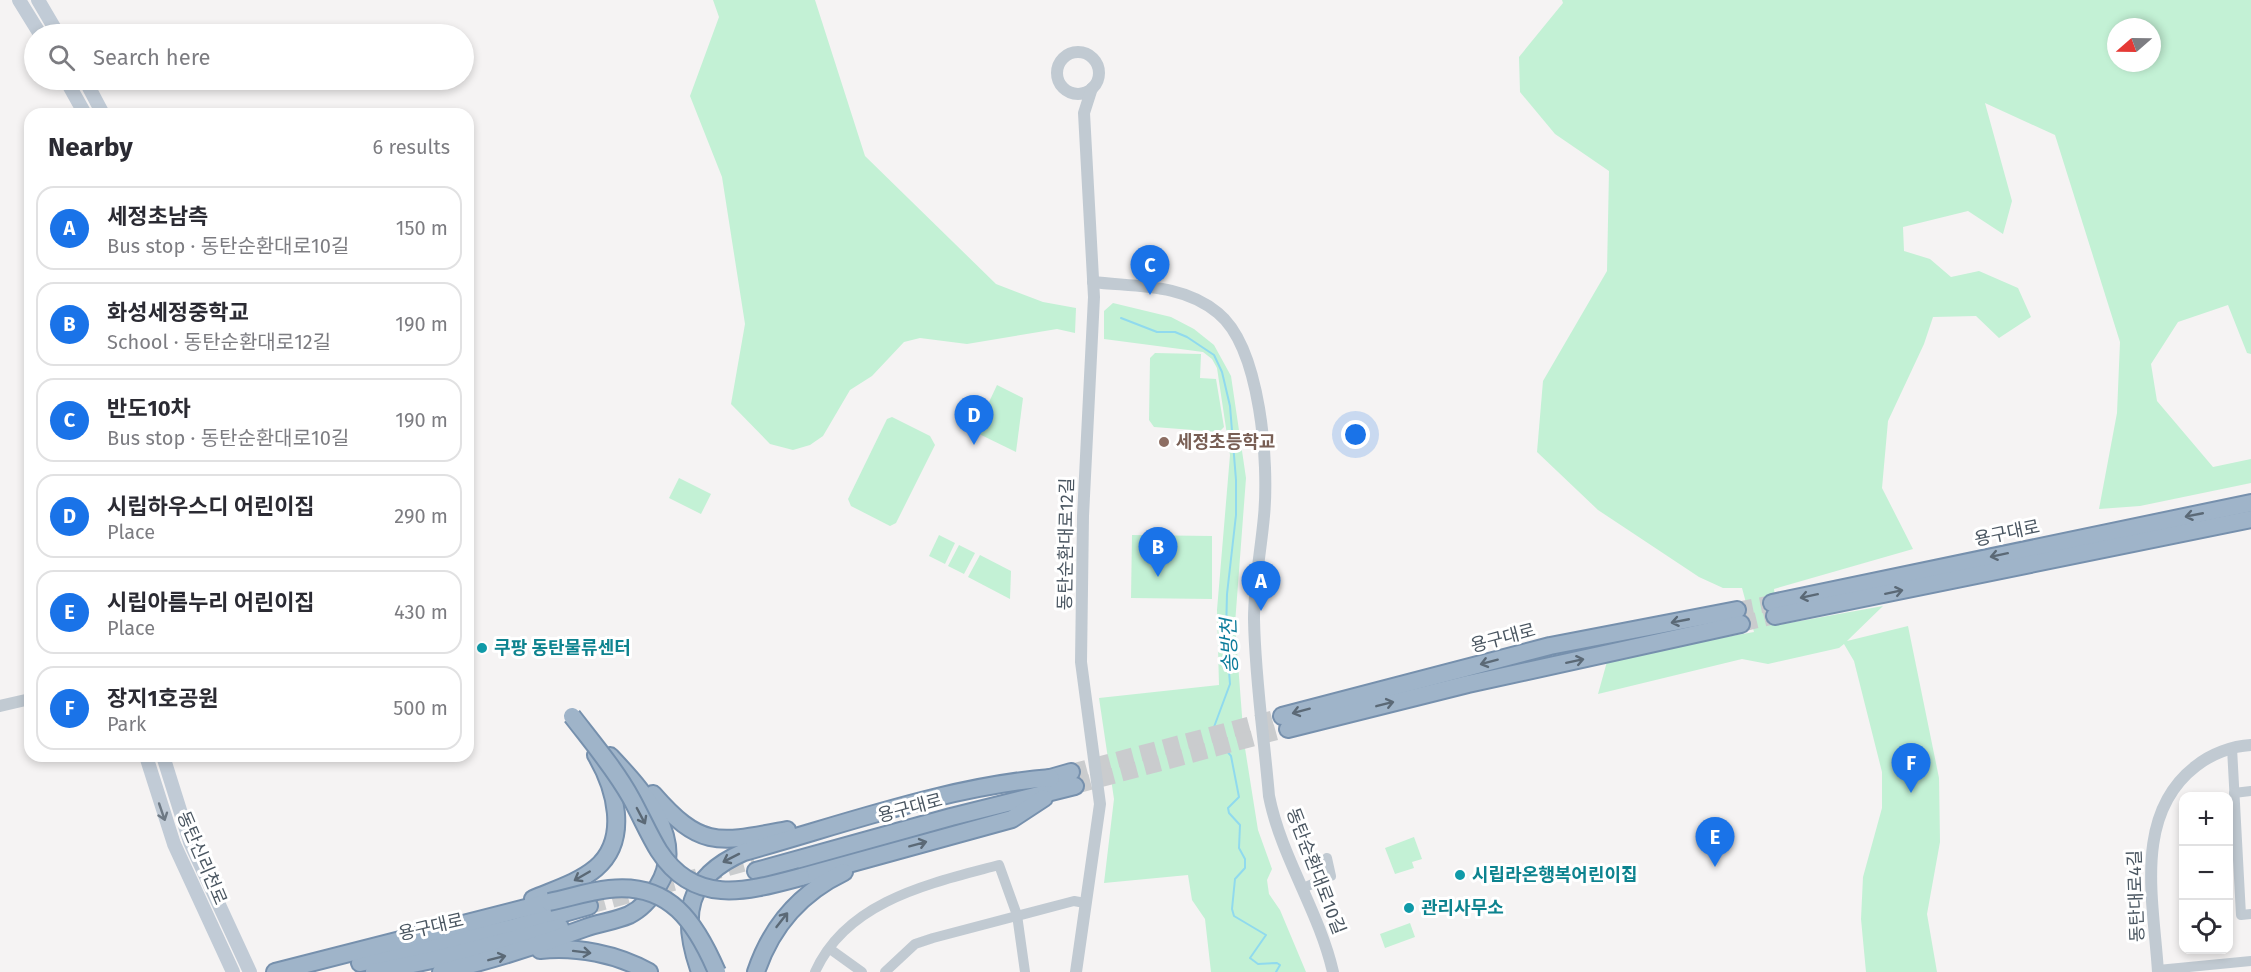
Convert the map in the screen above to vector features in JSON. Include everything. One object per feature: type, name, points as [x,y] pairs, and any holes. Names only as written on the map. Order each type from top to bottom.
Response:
[{"type":"highway","name":"용구대로","points":[[2058,551],[2084,537],[2251,503]]},
{"type":"highway","name":"용구대로","points":[[1774,610],[2058,551],[2093,552],[2251,519]]},
{"type":"highway","name":"용구대로","points":[[1285,722],[1468,684],[1739,617]]},
{"type":"highway","points":[[572,716],[643,783],[675,819],[695,834],[721,839],[753,836],[902,808]]},
{"type":"highway","points":[[572,716],[624,787],[660,852],[689,881],[721,892],[739,892],[801,877],[1012,819],[1052,785]]},
{"type":"highway","points":[[493,917],[583,877],[598,866],[613,839],[616,813],[613,795],[604,769],[572,716]]},
{"type":"highway","points":[[441,972],[524,951],[629,915],[652,895],[663,878],[667,860],[666,842],[650,801],[572,716]]},
{"type":"highway","name":"용구대로","points":[[755,866],[1073,779]]},
{"type":"highway","points":[[700,972],[690,940],[689,912],[701,884],[711,870],[744,852],[902,808],[1011,781],[1052,785]]},
{"type":"highway","points":[[756,972],[775,930],[792,908],[835,876],[876,857]]},
{"type":"highway","points":[[277,972],[549,902],[609,889],[632,889],[674,904],[691,922],[704,943],[717,972]]},
{"type":"highway","name":"용구대로","points":[[315,972],[591,912],[520,939],[374,972]]},
{"type":"highway","points":[[524,951],[550,949],[593,953],[616,957],[649,972]]},
{"type":"main road","points":[[19,0],[34,24]]},
{"type":"main road","points":[[38,0],[52,24]]},
{"type":"main road","points":[[72,90],[82,108]]},
{"type":"main road","points":[[90,90],[100,108]]},
{"type":"main road","name":"동탄신리천로","points":[[148,762],[174,844],[233,972]]},
{"type":"main road","name":"동탄신리천로","points":[[165,762],[190,842],[250,972]]},
{"type":"street","name":"동탄순환대로12길","points":[[1062,86],[1057,74],[1065,56],[1077,52],[1085,53],[1096,61],[1099,75],[1084,113],[1093,282],[1083,516],[1081,662],[1100,804],[1076,972]]},
{"type":"street","points":[[1062,86],[1079,94],[1092,88]]},
{"type":"street","points":[[1062,86],[1084,113]]},
{"type":"street","name":"동탄순환대로10길","points":[[1093,282],[1168,289],[1195,299],[1218,312],[1238,338],[1244,351],[1254,392],[1264,464],[1264,514],[1254,619],[1269,796],[1276,823],[1324,939],[1333,972]]},
{"type":"street","points":[[0,706],[24,700]]},
{"type":"street","name":"동탄대로4길","points":[[2158,971],[2152,859],[2156,824],[2164,803],[2187,773],[2214,755],[2232,748],[2251,745]]},
{"type":"street","points":[[2232,748],[2241,915],[2251,914]]},
{"type":"street","points":[[2234,793],[2251,791]]},
{"type":"street","points":[[1303,888],[1332,876],[1328,858]]},
{"type":"street","points":[[815,972],[830,949],[849,928],[895,896],[999,865],[1017,915],[1024,972]]},
{"type":"street","points":[[885,972],[915,944],[948,932],[1074,901],[1085,903]]},
{"type":"street","points":[[830,949],[862,972]]},
{"type":"street","points":[[2158,971],[2217,968],[2251,961]]},
{"type":"green space","points":[[713,0],[815,0],[865,156],[996,284],[1043,302],[1076,308],[1075,333],[1057,329],[967,344],[920,338],[904,342],[872,376],[850,390],[823,436],[810,445],[793,450],[770,444],[731,404],[745,324],[722,177],[690,96],[719,17]]},
{"type":"green space","points":[[1562,0],[2251,0],[2251,354],[2247,353],[2228,305],[2178,322],[2151,364],[2157,401],[2213,467],[2251,459],[2251,483],[2140,506],[2099,509],[2117,413],[2120,342],[2055,135],[1985,103],[2012,201],[2003,234],[1968,211],[1903,227],[1904,251],[1930,259],[1951,277],[1979,271],[2018,288],[2031,317],[1999,338],[1976,316],[1933,317],[1924,344],[1888,421],[1882,488],[1913,549],[1774,589],[1778,625],[1883,606],[1847,641],[1908,626],[1939,778],[1940,842],[1927,914],[1937,972],[1866,972],[1861,919],[1863,877],[1882,808],[1882,772],[1854,661],[1844,644],[1839,648],[1768,664],[1742,659],[1598,694],[1608,658],[1754,632],[1742,588],[1723,588],[1699,577],[1598,510],[1537,452],[1543,381],[1607,271],[1609,171],[1555,134],[1520,92],[1519,57],[1563,3]]},
{"type":"green space","points":[[1113,303],[1171,317],[1194,329],[1214,345],[1231,376],[1246,478],[1235,624],[1244,742],[1258,830],[1272,869],[1267,880],[1269,894],[1280,910],[1306,972],[1211,972],[1205,919],[1192,900],[1188,875],[1104,883],[1114,799],[1099,698],[1219,685],[1217,610],[1230,455],[1217,368],[1212,359],[1203,352],[1104,339],[1104,311]]},
{"type":"green space","points":[[1155,353],[1201,354],[1200,378],[1216,379],[1224,427],[1219,432],[1154,427],[1149,420],[1150,358]]},
{"type":"green space","points":[[997,385],[1023,398],[1016,452],[975,432]]},
{"type":"green space","points":[[892,417],[930,436],[935,445],[896,523],[890,526],[851,506],[848,499],[887,419]]},
{"type":"green space","points":[[679,478],[711,494],[701,514],[669,498]]},
{"type":"green space","points":[[939,535],[955,543],[945,564],[929,556]]},
{"type":"green space","points":[[1132,535],[1212,536],[1212,599],[1131,598]]},
{"type":"green space","points":[[959,545],[975,553],[964,574],[948,566]]},
{"type":"green space","points":[[980,555],[1011,571],[1010,599],[968,577]]},
{"type":"green space","points":[[1414,837],[1422,859],[1412,862],[1414,868],[1395,874],[1385,848]]},
{"type":"green space","points":[[1410,923],[1415,937],[1385,948],[1380,934]]},
{"type":"waterway","name":"송방천","points":[[1121,318],[1157,332],[1175,332],[1187,337],[1214,355],[1222,372],[1230,406],[1236,480],[1236,515],[1227,594],[1226,633],[1230,684],[1214,727],[1221,744],[1231,756],[1239,797],[1228,808],[1229,813],[1240,825],[1239,848],[1245,859],[1245,868],[1235,879],[1232,909],[1234,916],[1266,935],[1250,958],[1258,964],[1277,963],[1280,965],[1276,972]]},
{"type":"tunnel","points":[[1737,610],[1772,603]]},
{"type":"tunnel","points":[[1741,624],[1775,616]]},
{"type":"tunnel","points":[[1071,772],[1282,716]]},
{"type":"tunnel","points":[[1075,786],[1288,729]]},
{"type":"tunnel","points":[[589,906],[754,861]]},
{"type":"place","name":"반도10차","points":[[1150,295]]},
{"type":"place","name":"세정초등학교","points":[[1164,442]]},
{"type":"place","name":"시립하우스디 어린이집","points":[[974,445]]},
{"type":"place","name":"화성세정중학교","points":[[1158,577]]},
{"type":"place","name":"세정초남측","points":[[1261,611]]},
{"type":"place","name":"쿠팡 동탄물류센터","points":[[482,648]]},
{"type":"place","name":"장지1호공원","points":[[1911,793]]},
{"type":"place","name":"시립아름누리 어린이집","points":[[1715,867]]},
{"type":"place","name":"시립라온행복어린이집","points":[[1460,875]]},
{"type":"place","name":"관리사무소","points":[[1409,908]]}]
